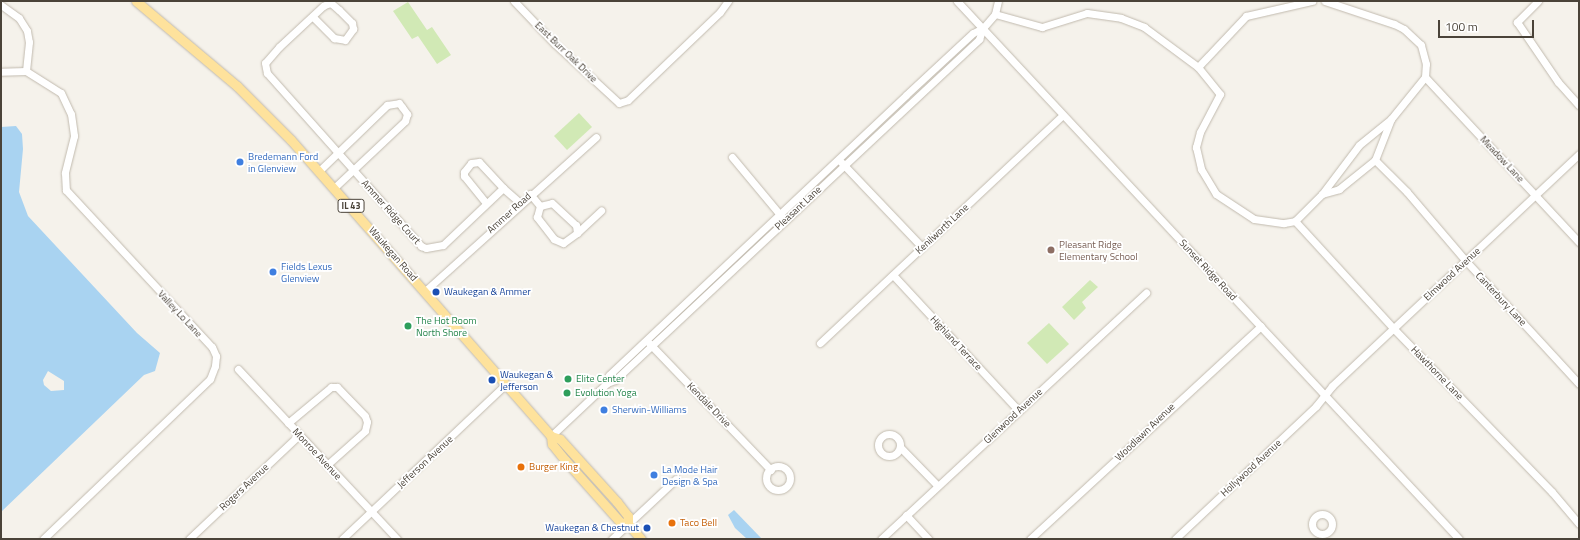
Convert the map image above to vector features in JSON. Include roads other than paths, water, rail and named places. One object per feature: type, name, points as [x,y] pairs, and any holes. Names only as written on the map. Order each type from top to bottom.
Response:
[{"type":"main road","name":"Waukegan Road","points":[[136,1],[237,86],[319,171],[551,436],[560,439],[617,502],[628,516],[628,524],[641,539]]},
{"type":"street","name":"East Burr Oak Drive","points":[[514,1],[556,44],[618,102],[628,100],[720,12],[728,1]]},
{"type":"street","name":"Sunset Ridge Road","points":[[957,1],[1458,539]]},
{"type":"street","name":"Pleasant Lane","points":[[607,383],[609,375],[782,218],[841,162],[884,116],[936,67],[982,28],[995,14],[998,1]]},
{"type":"street","points":[[1198,67],[1246,16],[1312,1]]},
{"type":"street","points":[[995,14],[1042,27],[1087,13],[1121,18],[1144,27],[1198,67],[1220,94],[1200,132],[1196,147],[1208,183],[1226,202],[1254,219],[1284,223],[1295,221],[1322,194],[1359,145],[1391,119],[1425,77],[1425,54],[1413,37],[1394,24],[1348,10],[1325,1]]},
{"type":"street","points":[[1346,1],[1348,10]]},
{"type":"street","points":[[1538,1],[1517,22],[1558,82],[1579,105]]},
{"type":"street","name":"Ammer Ridge Court","points":[[312,17],[334,38],[344,40],[353,29],[352,23],[331,3],[324,6],[279,47],[264,67],[272,82],[339,151],[426,248],[443,245],[503,188]]},
{"type":"street","points":[[1,5],[19,18],[27,31],[29,42],[26,71],[1,72]]},
{"type":"street","name":"Pleasant Lane","points":[[841,162],[890,122],[979,39],[982,28]]},
{"type":"street","points":[[955,50],[961,56]]},
{"type":"street","points":[[936,67],[942,73]]},
{"type":"street","name":"Valley Lo Lane","points":[[26,71],[61,93],[71,114],[74,136],[65,174],[66,190],[212,347],[216,356],[216,366],[210,379],[43,539]]},
{"type":"street","name":"Meadow Lane","points":[[1425,77],[1579,242]]},
{"type":"street","points":[[1573,99],[1579,93]]},
{"type":"street","points":[[319,171],[387,105],[399,103],[402,106],[407,114],[405,121],[334,188]]},
{"type":"street","points":[[891,110],[896,116]]},
{"type":"street","name":"Kenilworth Lane","points":[[820,343],[1063,115]]},
{"type":"street","points":[[884,116],[890,122]]},
{"type":"street","points":[[1322,194],[1339,189],[1375,160],[1391,119]]},
{"type":"street","name":"Ammer Road","points":[[425,291],[520,203],[596,137]]},
{"type":"street","name":"Elmwood Avenue","points":[[1326,396],[1332,386],[1579,154]]},
{"type":"street","points":[[732,157],[782,218]]},
{"type":"street","name":"Canterbury Lane","points":[[1375,160],[1407,192],[1466,261],[1579,384]]},
{"type":"street","points":[[486,203],[464,176],[464,172],[471,163],[479,162],[503,188],[520,203]]},
{"type":"street","points":[[841,162],[922,247]]},
{"type":"street","points":[[530,194],[540,206]]},
{"type":"street","points":[[540,206],[552,203],[576,225],[577,232]]},
{"type":"street","points":[[540,206],[537,217],[554,239],[563,243],[600,211]]},
{"type":"street","name":"Hawthorne Lane","points":[[1295,221],[1394,329],[1552,492],[1579,524]]},
{"type":"street","name":"Pleasant Lane","points":[[551,436],[607,383],[615,380],[652,346],[764,234]]},
{"type":"street","name":"Highland Terrace","points":[[893,276],[1018,411]]},
{"type":"street","name":"Glenwood Avenue","points":[[881,539],[937,485],[1146,293]]},
{"type":"street","name":"Woodlawn Avenue","points":[[1030,539],[1261,326]]},
{"type":"street","name":"Kendale Drive","points":[[647,340],[770,470]]},
{"type":"street","name":"Monroe Avenue","points":[[238,369],[397,539]]},
{"type":"street","name":"Jefferson Avenue","points":[[342,539],[506,384]]},
{"type":"street","points":[[288,423],[331,387],[337,387],[365,416],[367,422],[365,431],[328,465]]},
{"type":"street","name":"Hollywood Avenue","points":[[1175,539],[1326,396]]},
{"type":"street","name":"Rogers Avenue","points":[[189,539],[299,435]]},
{"type":"street","points":[[900,447],[937,485]]},
{"type":"street","points":[[612,539],[676,479]]},
{"type":"street","points":[[906,515],[928,539]]},
{"type":"water","points":[[16,126],[22,134],[23,149],[19,192],[28,216],[137,333],[160,353],[155,371],[144,375],[1,512],[1,127]],"holes":[[[48,371],[64,381],[64,390],[51,391],[44,385],[43,380]]]},
{"type":"water","points":[[734,510],[762,539],[747,539],[735,528],[728,515]]},
{"type":"place","name":"Bredemann Ford in Glenview","points":[[240,162]]},
{"type":"place","name":"Pleasant Ridge Elementary School","points":[[1051,250]]},
{"type":"place","name":"Fields Lexus Glenview","points":[[273,272]]},
{"type":"place","name":"Waukegan & Ammer","points":[[436,292]]},
{"type":"place","name":"The Hot Room North Shore","points":[[408,326]]},
{"type":"place","name":"Elite Center","points":[[568,379]]},
{"type":"place","name":"Waukegan & Jefferson","points":[[492,380]]},
{"type":"place","name":"Evolution Yoga","points":[[567,393]]},
{"type":"place","name":"Sherwin-Williams","points":[[604,410]]},
{"type":"place","name":"Burger King","points":[[521,467]]},
{"type":"place","name":"La Mode Hair Design & Spa","points":[[654,475]]},
{"type":"place","name":"Taco Bell","points":[[672,523]]},
{"type":"place","name":"Waukegan & Chestnut","points":[[647,528]]}]
